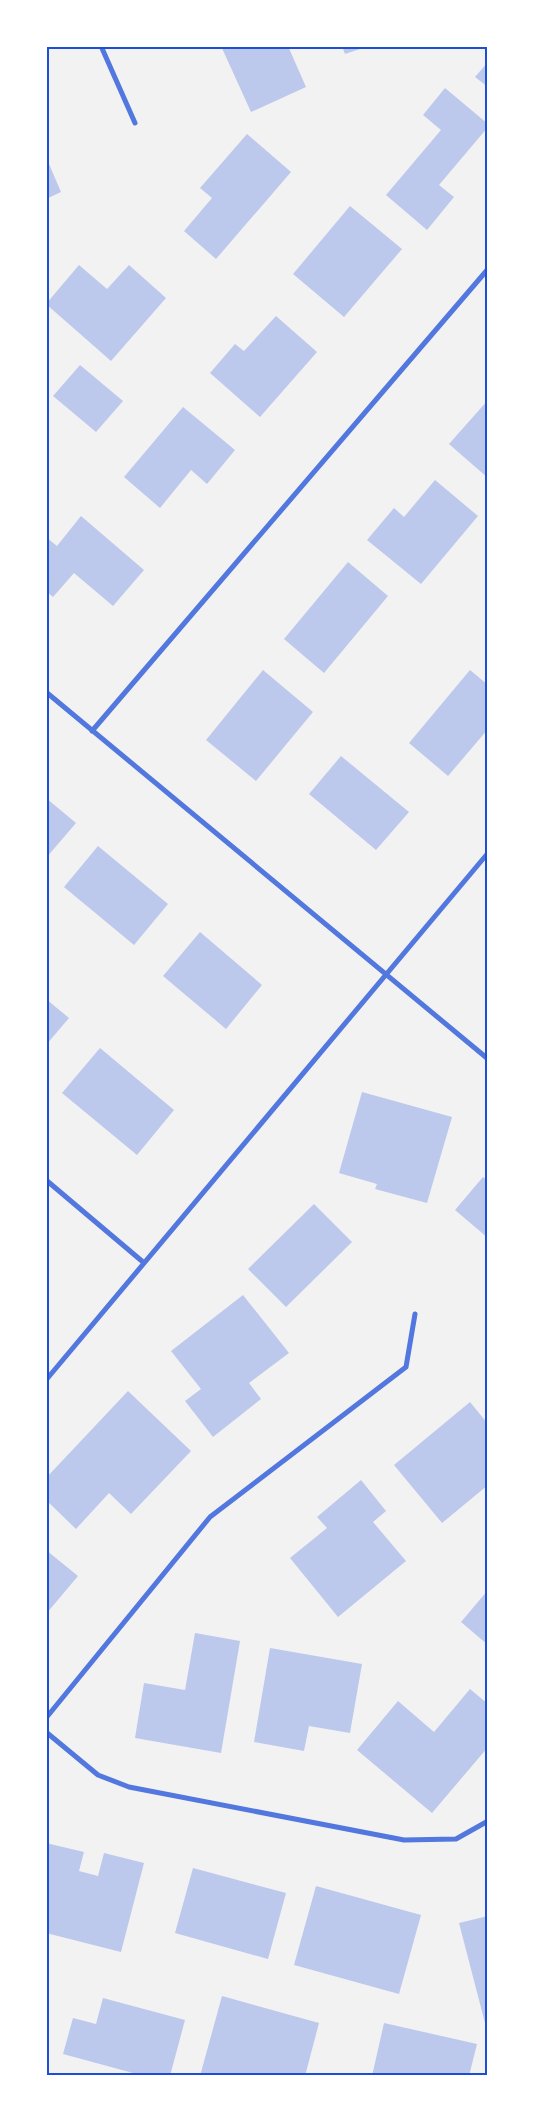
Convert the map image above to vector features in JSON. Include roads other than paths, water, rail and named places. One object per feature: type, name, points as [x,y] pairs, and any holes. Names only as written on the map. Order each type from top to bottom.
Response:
[{"type":"street","points":[[101,46],[135,124]]},
{"type":"street","points":[[92,732],[488,268]]},
{"type":"street","points":[[46,692],[488,1059]]},
{"type":"street","points":[[46,1380],[143,1262],[488,853]]},
{"type":"street","points":[[46,1180],[143,1262]]},
{"type":"street","points":[[46,1718],[210,1517],[406,1367],[415,1314]]},
{"type":"street","points":[[46,1732],[98,1775],[129,1787],[404,1840],[456,1839],[488,1821]]}]
